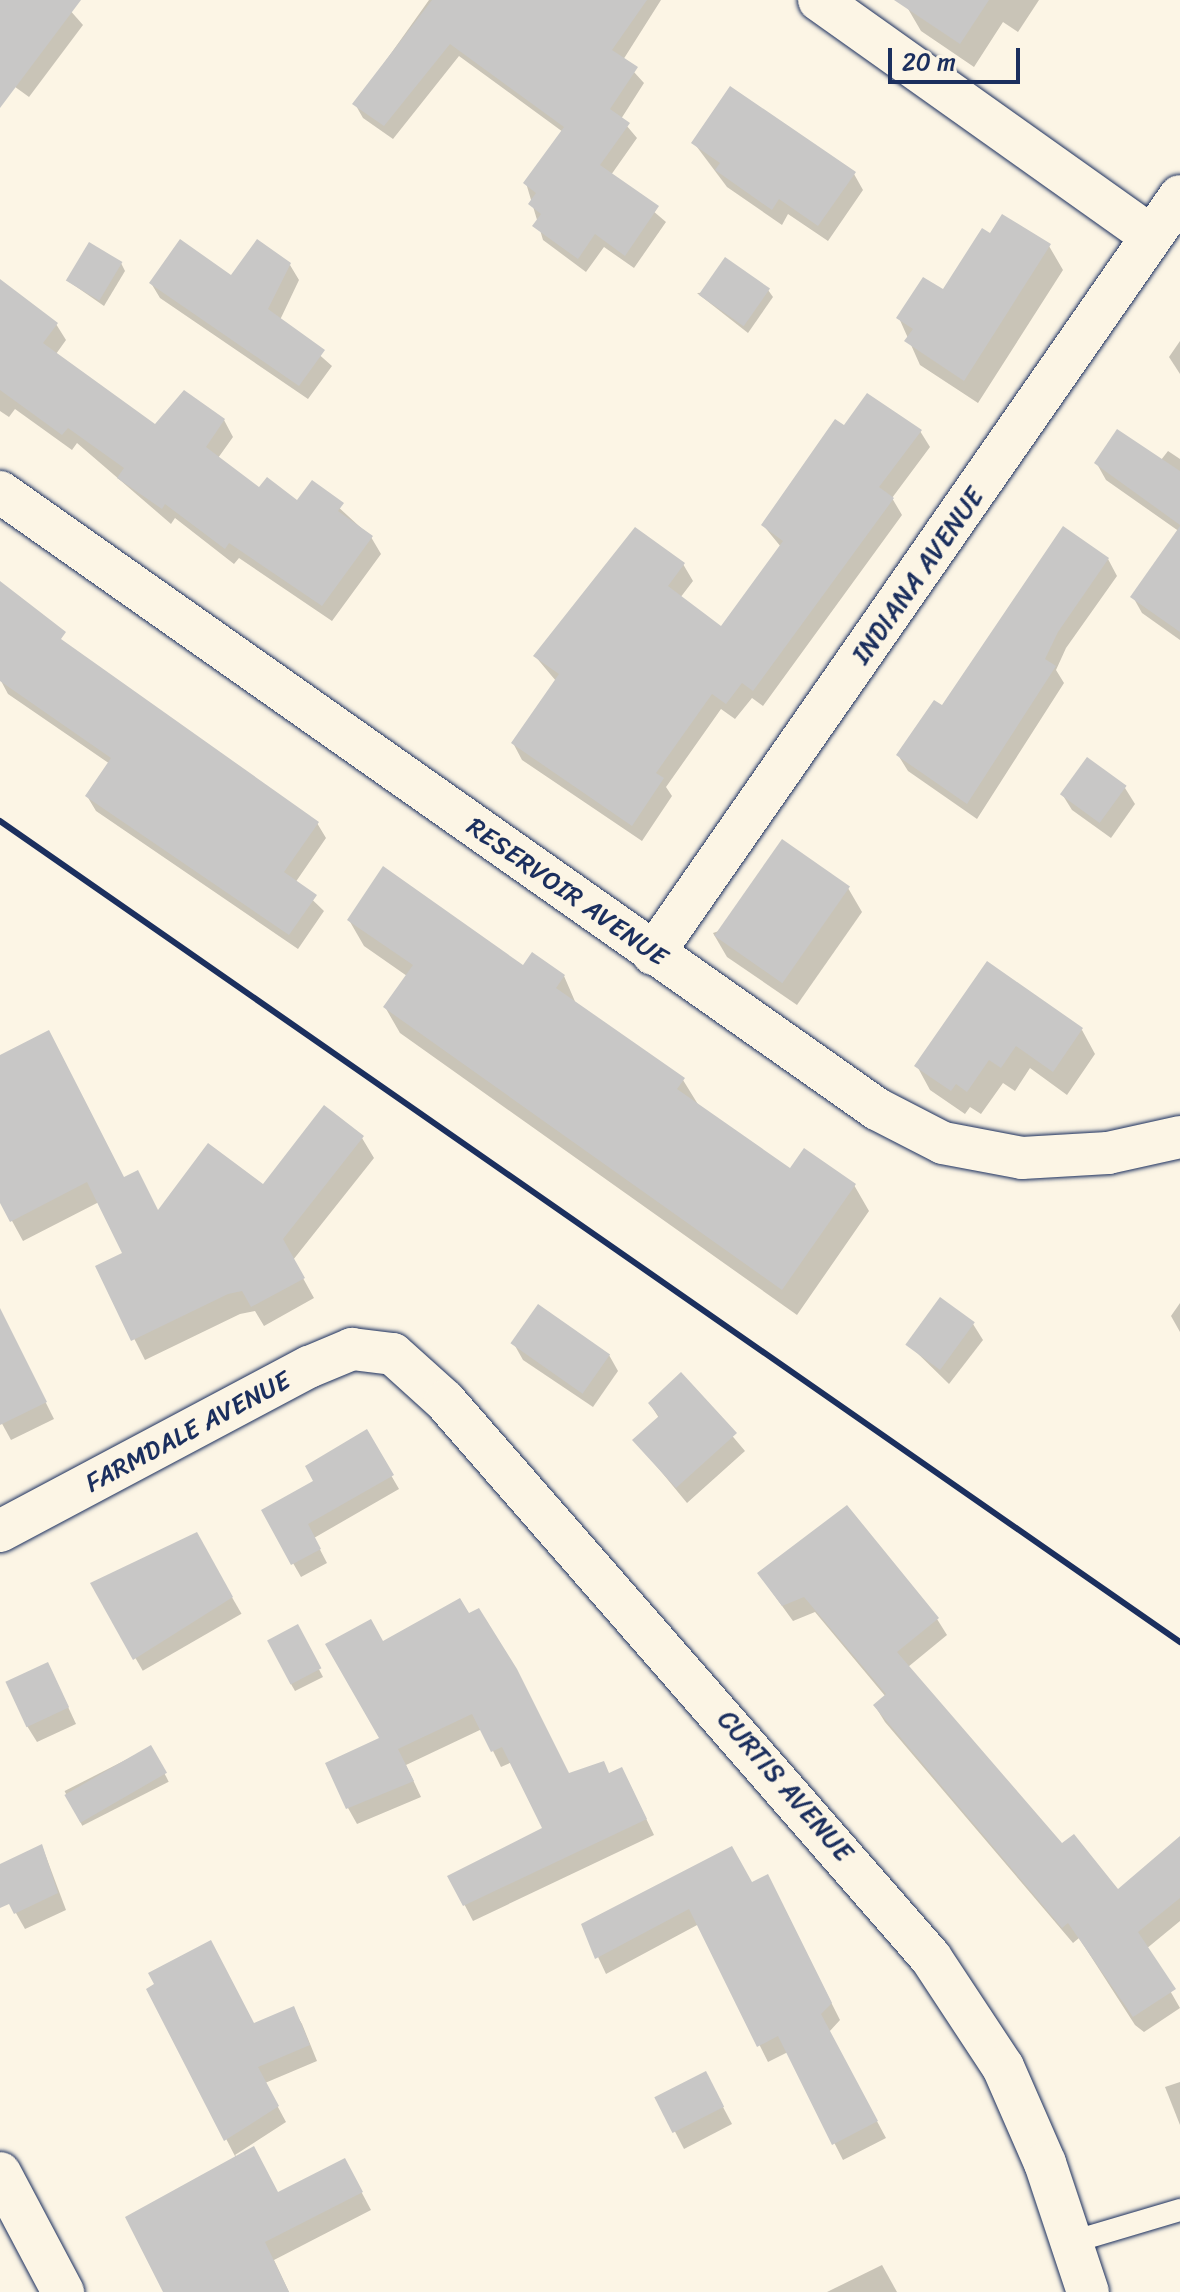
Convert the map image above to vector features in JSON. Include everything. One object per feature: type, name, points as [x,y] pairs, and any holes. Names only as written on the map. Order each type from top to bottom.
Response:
[{"type":"street","points":[[819,0],[1151,236]]},
{"type":"street","name":"INDIANA AVENUE","points":[[653,954],[1180,196]]},
{"type":"street","name":"RESERVOIR AVENUE","points":[[0,492],[877,1109],[943,1143],[1062,1158],[1180,1137]]},
{"type":"street","name":"FARMDALE AVENUE","points":[[0,1531],[309,1367],[352,1349],[380,1349]]},
{"type":"street","name":"CURTIS AVENUE","points":[[380,1349],[445,1401],[931,1958],[1003,2067],[1072,2242],[1088,2292]]},
{"type":"street","points":[[0,2173],[63,2292]]},
{"type":"lane","points":[[1072,2242],[1180,2210]]},
{"type":"building","points":[[0,0],[81,0],[0,108]]},
{"type":"building","points":[[432,0],[647,0],[612,50],[638,67],[610,109],[630,123],[600,165],[659,206],[625,256],[595,234],[578,259],[532,226],[541,214],[528,204],[536,193],[523,183],[564,127],[450,44],[384,126],[352,104]]},
{"type":"building","points":[[894,0],[989,0],[960,44]]},
{"type":"building","points":[[730,86],[856,172],[818,226],[779,199],[772,210],[715,170],[720,163],[691,143]]},
{"type":"building","points":[[1002,214],[1051,244],[964,381],[904,341],[913,329],[896,318],[923,277],[943,289],[982,228],[990,233]]},
{"type":"building","points":[[180,239],[231,275],[257,239],[291,263],[268,309],[325,350],[299,386],[149,283]]},
{"type":"building","points":[[89,242],[122,262],[99,301],[66,281]]},
{"type":"building","points":[[725,257],[770,289],[744,326],[699,295]]},
{"type":"building","points":[[0,279],[58,323],[43,343],[155,424],[184,390],[225,419],[206,447],[259,487],[267,477],[297,500],[312,480],[344,503],[338,511],[373,536],[322,606],[229,543],[225,549],[165,504],[162,509],[117,478],[124,468],[68,428],[62,435],[0,390]]},
{"type":"building","points":[[867,393],[922,430],[879,487],[894,498],[753,691],[742,683],[726,704],[712,694],[656,773],[664,778],[632,826],[511,743],[559,674],[533,656],[635,527],[685,563],[668,586],[721,626],[783,541],[761,525],[835,419],[844,425]]},
{"type":"building","points":[[1117,429],[1180,471],[1180,525],[1094,463]]},
{"type":"building","points":[[1063,526],[1109,558],[1058,632],[1045,659],[1056,666],[967,804],[896,755],[934,700],[942,705]]},
{"type":"building","points":[[1180,526],[1180,632],[1130,597]]},
{"type":"building","points":[[0,581],[66,632],[61,639],[319,822],[284,872],[317,895],[289,935],[85,796],[111,758],[0,681]]},
{"type":"building","points":[[1087,757],[1127,786],[1100,823],[1060,794]]},
{"type":"building","points":[[782,839],[850,887],[782,983],[714,936]]},
{"type":"building","points":[[383,866],[523,965],[532,952],[565,975],[556,988],[685,1078],[677,1089],[790,1168],[804,1148],[856,1184],[782,1290],[383,1007],[413,965],[347,920]]},
{"type":"building","points":[[987,961],[1083,1028],[1053,1072],[1016,1046],[1001,1068],[989,1060],[967,1092],[956,1084],[951,1091],[914,1066]]},
{"type":"building","points":[[49,1030],[124,1177],[138,1170],[158,1210],[208,1143],[263,1184],[324,1105],[364,1136],[283,1239],[305,1278],[251,1307],[242,1291],[228,1294],[131,1341],[95,1266],[122,1253],[87,1182],[10,1222],[0,1203],[0,1055]]},
{"type":"building","points":[[940,1297],[975,1322],[940,1370],[905,1345]]},
{"type":"building","points":[[538,1304],[610,1354],[583,1394],[510,1343]]},
{"type":"building","points":[[0,1308],[47,1402],[0,1425]]},
{"type":"building","points":[[681,1372],[737,1433],[676,1488],[632,1440],[659,1416],[648,1403]]},
{"type":"building","points":[[367,1429],[394,1475],[308,1524],[321,1549],[291,1565],[261,1510],[313,1481],[305,1466]]},
{"type":"building","points":[[847,1505],[939,1618],[897,1652],[1062,1843],[1074,1834],[1118,1889],[1180,1836],[1180,1898],[1138,1932],[1176,1989],[1133,2017],[1068,1923],[1062,1928],[873,1705],[886,1694],[804,1597],[782,1606],[757,1573]]},
{"type":"building","points":[[197,1532],[233,1597],[133,1660],[90,1583]]},
{"type":"building","points":[[460,1598],[469,1613],[479,1608],[517,1669],[569,1773],[604,1761],[609,1773],[622,1767],[647,1819],[463,1906],[447,1876],[542,1828],[502,1747],[491,1752],[472,1714],[398,1749],[414,1781],[346,1809],[325,1763],[379,1738],[325,1644],[371,1619],[383,1641]]},
{"type":"building","points":[[298,1624],[321,1668],[291,1685],[267,1640]]},
{"type":"building","points":[[48,1662],[69,1707],[27,1727],[5,1682]]},
{"type":"building","points":[[151,1745],[167,1773],[80,1823],[64,1795]]},
{"type":"building","points":[[42,1844],[58,1893],[14,1914],[9,1904],[0,1908],[0,1864]]},
{"type":"building","points":[[732,1846],[752,1882],[768,1874],[832,2003],[821,2014],[878,2121],[832,2145],[778,2036],[757,2047],[689,1909],[595,1959],[581,1924]]},
{"type":"building","points":[[211,1940],[254,2023],[294,2006],[310,2045],[258,2067],[279,2106],[224,2141],[146,1989],[154,1984],[148,1973]]},
{"type":"building","points":[[706,2071],[724,2107],[672,2133],[654,2097]]},
{"type":"building","points":[[254,2146],[278,2192],[345,2158],[363,2192],[265,2242],[289,2292],[163,2292],[125,2217]]},
{"type":"railway","points":[[0,821],[1180,1642]]}]
